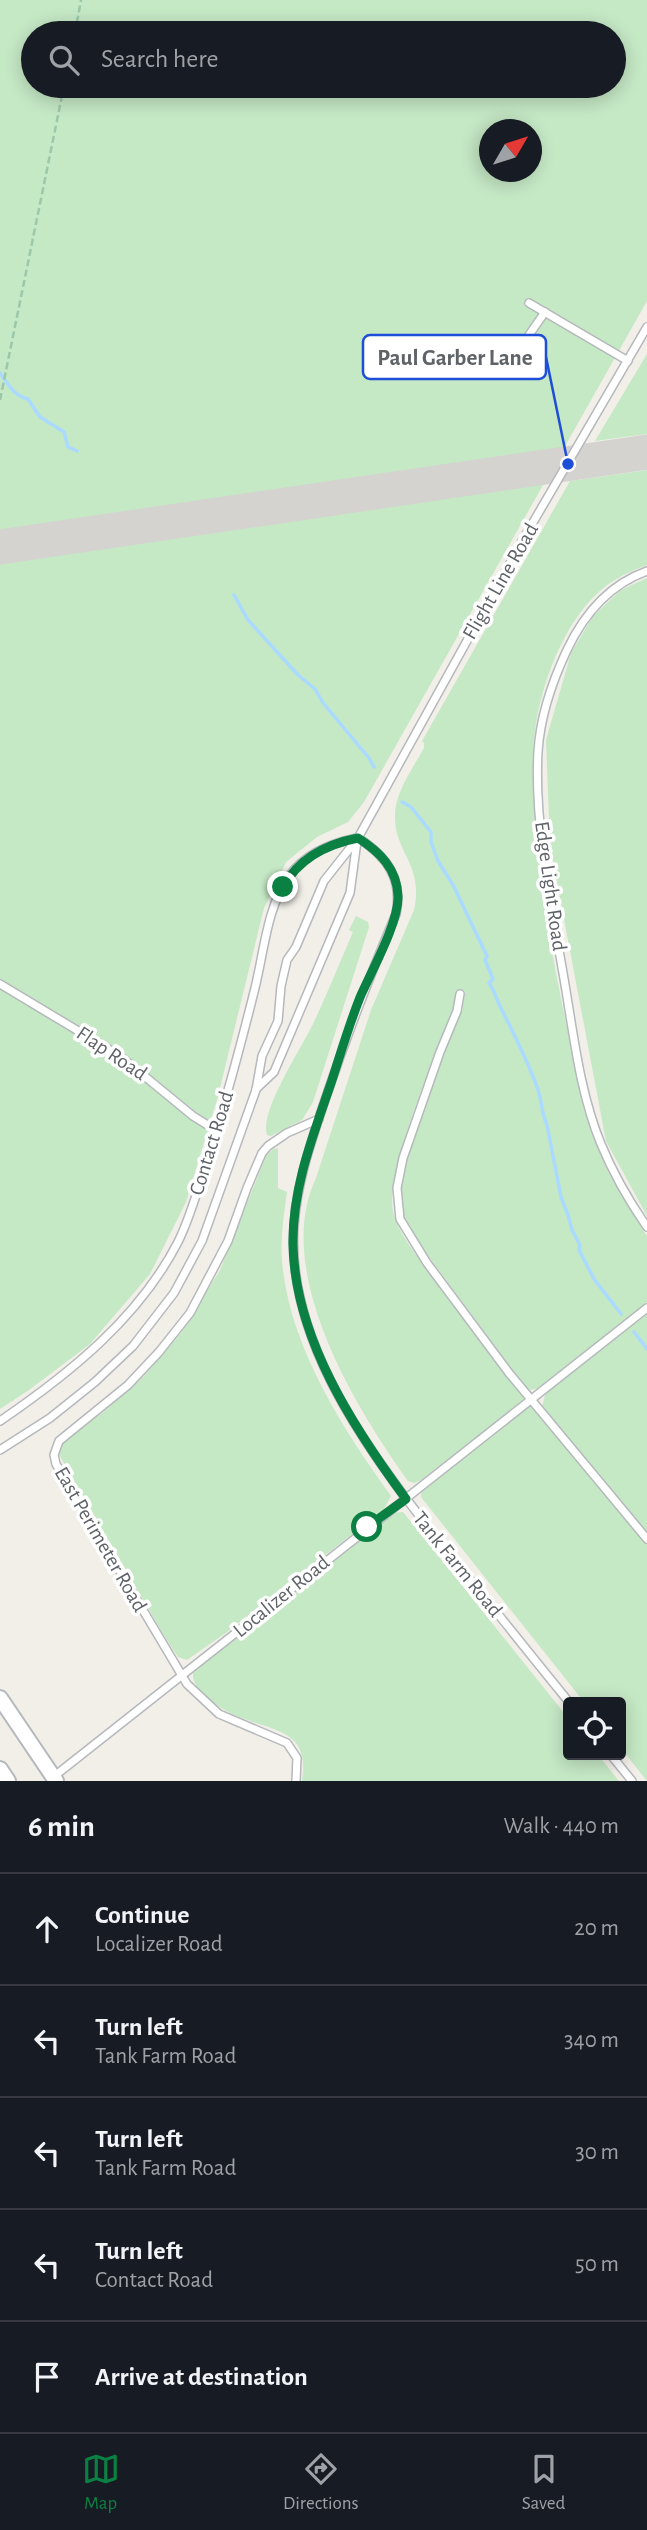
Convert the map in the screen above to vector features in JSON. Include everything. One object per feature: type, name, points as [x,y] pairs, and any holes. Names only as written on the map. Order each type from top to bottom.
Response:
[{"type":"street","points":[[0,1698],[52,1780]]},
{"type":"street","points":[[0,1769],[8,1781]]},
{"type":"lane","points":[[529,303],[628,360]]},
{"type":"lane","points":[[529,335],[545,312]]},
{"type":"lane","name":"Flight Line Road","points":[[0,1450],[80,1395],[133,1346],[164,1308],[202,1241],[256,1090],[262,1056],[278,1021],[281,986],[287,960],[296,947],[324,881],[358,838],[514,554],[647,327]]},
{"type":"lane","name":"Edge Light Road","points":[[647,571],[629,578],[607,593],[575,633],[550,690],[538,751],[546,874],[584,1086],[600,1143],[626,1194],[647,1227]]},
{"type":"lane","name":"Flight Line Road","points":[[256,1090],[274,1072],[350,893],[358,838]]},
{"type":"lane","name":"Tank Farm Road","points":[[358,838],[373,848],[391,869],[397,885],[398,903],[396,914],[359,999],[305,1162],[295,1215],[294,1264],[300,1301],[311,1335],[343,1403],[372,1453],[565,1697]]},
{"type":"lane","name":"Contact Road","points":[[0,1421],[82,1360],[111,1332],[146,1292],[178,1241],[217,1131],[268,932],[283,887],[289,876],[308,858],[328,847],[358,838]]},
{"type":"lane","name":"Flap Road","points":[[0,984],[120,1056],[193,1116],[217,1131]]},
{"type":"lane","points":[[460,994],[457,1012],[403,1158],[397,1188],[397,1210],[405,1230],[427,1263],[509,1373],[647,1539]]},
{"type":"lane","name":"East Perimeter Road","points":[[296,1781],[297,1758],[287,1743],[219,1714],[195,1693],[181,1674],[56,1464],[54,1454],[55,1447],[64,1435],[128,1385],[159,1352],[190,1312],[228,1241],[257,1162],[268,1146],[298,1127],[318,1119]]},
{"type":"lane","name":"Localizer Road","points":[[52,1780],[181,1674],[647,1308]]},
{"type":"lane","points":[[615,1760],[632,1781]]},
{"type":"path","points":[[77,21],[81,0]]},
{"type":"path","points":[[0,400],[62,98]]},
{"type":"green space","points":[[0,0],[647,0],[647,301],[364,802],[348,822],[317,837],[286,862],[264,908],[217,1100],[186,1202],[150,1274],[90,1344],[0,1409]]},
{"type":"green space","points":[[647,354],[647,434],[595,441]]},
{"type":"green space","points":[[647,470],[647,565],[606,586],[586,605],[573,624],[551,667],[543,691],[534,737],[533,758],[542,890],[584,1109],[607,1170],[647,1236],[647,1302],[541,1388],[530,1390],[525,1387],[412,1234],[401,1212],[399,1192],[403,1169],[462,1011],[465,994],[460,989],[405,1140],[397,1168],[393,1211],[413,1251],[527,1397],[414,1483],[408,1481],[387,1451],[344,1377],[326,1337],[312,1295],[304,1254],[305,1215],[316,1178],[371,1010],[414,910],[415,881],[396,830],[398,799],[424,748],[422,741],[570,481]]},
{"type":"green space","points":[[647,578],[647,1216],[606,1141],[550,845],[546,740],[571,653],[593,616],[621,590]]},
{"type":"green space","points":[[356,916],[368,922],[369,927],[313,1102],[302,1120],[271,1136],[267,1135],[266,1124],[275,1095],[319,1011],[353,932],[349,930]]},
{"type":"green space","points":[[278,1148],[278,1188],[287,1192],[282,1261],[295,1324],[337,1415],[391,1496],[384,1509],[227,1632],[187,1660],[178,1657],[165,1637],[58,1453],[59,1446],[144,1376],[181,1333],[220,1270],[266,1156]]},
{"type":"green space","points":[[647,1312],[647,1533],[542,1407],[546,1391]]},
{"type":"green space","points":[[531,1403],[647,1544],[647,1781],[626,1754],[626,1697],[580,1697],[421,1497],[422,1490]]},
{"type":"green space","points":[[403,1512],[563,1712],[563,1760],[602,1760],[619,1781],[302,1781],[301,1752],[296,1743],[279,1731],[227,1711],[197,1687],[193,1671],[392,1513]]},
{"type":"waterway","points":[[0,373],[15,392],[28,399],[40,417],[64,432],[68,447],[77,451]]},
{"type":"waterway","points":[[234,595],[248,620],[298,675],[315,689],[374,767]]},
{"type":"waterway","points":[[402,802],[411,807],[431,832],[431,842],[438,861],[453,885],[487,956],[485,960],[493,979],[489,983],[539,1093],[561,1197],[580,1245],[579,1250],[594,1279],[621,1314]]},
{"type":"waterway","points":[[634,1332],[647,1349]]},
{"type":"taxiway","points":[[0,547],[647,452]]},
{"type":"place","name":"Paul Garber Lane","points":[[568,464]]},
{"type":"route","points":[[283,887],[289,876],[308,858],[337,843],[358,838],[387,862],[397,885],[396,914],[359,999],[311,1140],[296,1205],[293,1245],[296,1283],[311,1335],[357,1428],[406,1499],[367,1527]]}]
